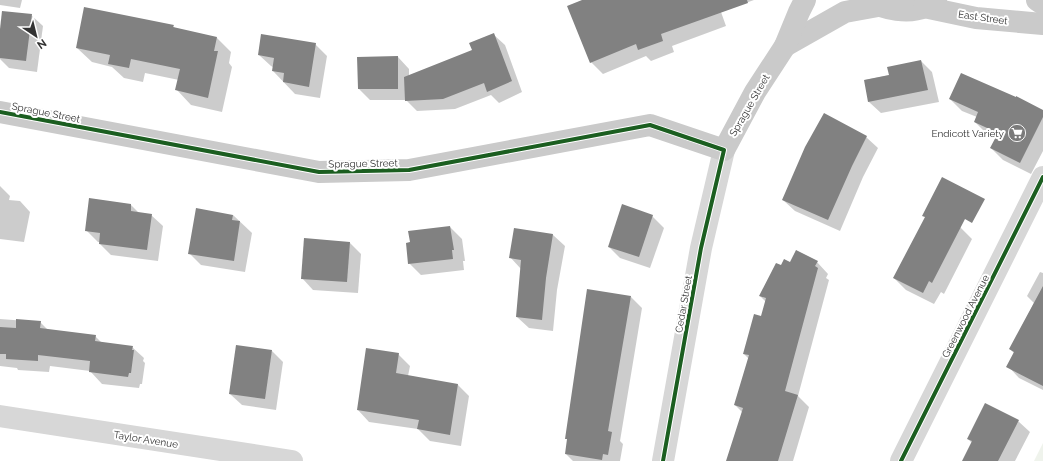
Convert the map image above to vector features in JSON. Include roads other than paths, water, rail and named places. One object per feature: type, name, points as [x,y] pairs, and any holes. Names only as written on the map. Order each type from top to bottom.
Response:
[{"type":"main road","name":"Sprague Street","points":[[0,112],[319,172],[409,170],[650,126],[724,150],[755,92],[785,46],[805,0]]},
{"type":"main road","points":[[1037,0],[1043,4]]},
{"type":"main road","name":"Sprague Street","points":[[785,46],[845,12],[874,3]]},
{"type":"main road","points":[[874,3],[901,11],[930,4]]},
{"type":"main road","name":"East Street","points":[[930,4],[976,18],[1043,24]]},
{"type":"street","name":"Cedar Street","points":[[663,461],[701,248],[724,150]]},
{"type":"street","name":"Greenwood Avenue","points":[[902,461],[1043,177]]},
{"type":"street","name":"Taylor Avenue","points":[[0,416],[292,461]]},
{"type":"place","name":"Endicott Variety","points":[[1017,133]]}]
